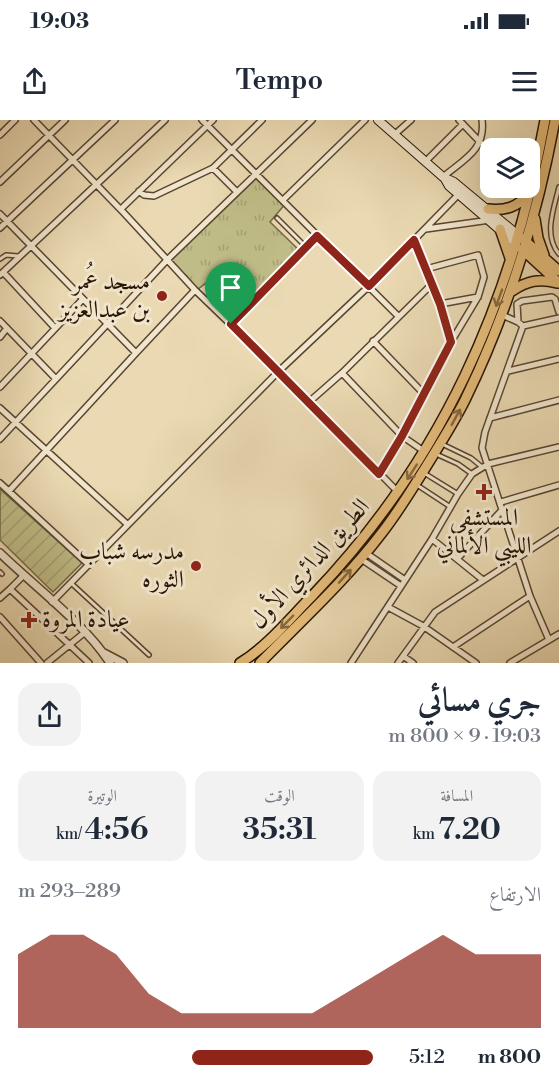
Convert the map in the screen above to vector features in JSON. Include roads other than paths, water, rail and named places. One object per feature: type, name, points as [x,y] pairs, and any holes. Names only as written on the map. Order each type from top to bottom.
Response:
[{"type":"main road","points":[[378,120],[444,178],[458,195],[500,229],[517,239]]},
{"type":"main road","name":"الطريق الدائري الأول","points":[[540,143],[545,120]]},
{"type":"main road","name":"الطريق الدائري الأول","points":[[240,663],[266,644],[331,576],[360,543],[430,452],[441,444],[465,399],[512,291],[554,149],[555,120]]},
{"type":"main road","points":[[444,178],[454,182],[488,209],[559,283]]},
{"type":"main road","points":[[488,209],[510,208],[518,205],[525,198]]},
{"type":"main road","name":"الطريق الدائري الأول","points":[[260,663],[363,556],[381,534],[423,472],[497,304],[528,198]]},
{"type":"main road","points":[[535,214],[538,238],[544,257]]},
{"type":"main road","points":[[500,229],[510,260]]},
{"type":"main road","points":[[526,247],[544,257],[559,271]]},
{"type":"main road","points":[[512,291],[538,280],[559,283]]},
{"type":"street","points":[[0,135],[15,120]]},
{"type":"street","points":[[34,120],[121,209],[195,290],[279,370],[398,492]]},
{"type":"street","points":[[0,182],[66,120]]},
{"type":"street","points":[[0,228],[116,120]]},
{"type":"street","points":[[55,327],[1,274],[165,120]]},
{"type":"street","points":[[202,120],[398,316]]},
{"type":"street","points":[[121,209],[213,120]]},
{"type":"street","points":[[140,191],[144,195],[154,196],[213,168],[262,120]]},
{"type":"street","points":[[0,439],[167,260],[312,120]]},
{"type":"street","points":[[283,200],[365,120]]},
{"type":"street","points":[[394,136],[411,120]]},
{"type":"street","points":[[481,138],[482,120]]},
{"type":"street","points":[[425,162],[461,122],[480,142]]},
{"type":"street","points":[[444,178],[480,144]]},
{"type":"street","points":[[213,168],[236,191]]},
{"type":"street","points":[[52,602],[279,370],[369,286],[458,195]]},
{"type":"street","points":[[0,214],[136,353]]},
{"type":"street","points":[[425,230],[490,220]]},
{"type":"street","points":[[231,324],[317,236]]},
{"type":"street","points":[[414,240],[440,304],[451,342]]},
{"type":"street","points":[[379,474],[478,297],[484,277],[478,255],[426,269]]},
{"type":"street","points":[[309,402],[342,373],[432,284]]},
{"type":"street","points":[[9,491],[195,290]]},
{"type":"street","points":[[440,304],[478,297]]},
{"type":"street","points":[[549,640],[530,596],[502,506],[485,466],[482,448],[490,418],[508,371],[520,324],[516,310],[518,304],[522,301],[552,297],[559,312]]},
{"type":"street","points":[[0,387],[82,300]]},
{"type":"street","points":[[502,315],[520,324],[559,318]]},
{"type":"street","points":[[0,321],[56,379]]},
{"type":"street","points":[[0,337],[8,328]]},
{"type":"street","points":[[373,341],[424,394]]},
{"type":"street","points":[[508,371],[559,359]]},
{"type":"street","points":[[342,373],[402,436],[430,452]]},
{"type":"street","points":[[490,418],[559,400]]},
{"type":"street","points":[[0,408],[127,524]]},
{"type":"street","points":[[351,663],[432,540],[472,474],[485,466],[559,447]]},
{"type":"street","points":[[0,483],[89,565]]},
{"type":"street","points":[[457,559],[502,506],[559,485]]},
{"type":"street","points":[[398,663],[435,612],[559,531]]},
{"type":"street","points":[[432,540],[483,580]]},
{"type":"street","points":[[0,553],[84,633],[110,663]]},
{"type":"street","points":[[363,556],[405,580]]},
{"type":"street","points":[[363,556],[401,586]]},
{"type":"street","points":[[0,598],[23,576]]},
{"type":"street","points":[[10,589],[89,663]]},
{"type":"street","points":[[453,646],[530,596]]},
{"type":"street","points":[[388,607],[423,626],[476,663]]},
{"type":"street","points":[[0,617],[41,663]]},
{"type":"street","points":[[47,663],[84,633]]},
{"type":"street","points":[[510,663],[559,634]]},
{"type":"street","points":[[102,652],[123,663]]},
{"type":"street","points":[[403,656],[414,663]]},
{"type":"lane","points":[[559,187],[552,216],[551,242],[559,254]]},
{"type":"lane","points":[[277,218],[306,246]]},
{"type":"lane","points":[[0,258],[6,255],[20,256]]},
{"type":"lane","points":[[441,444],[485,466]]},
{"type":"lane","points":[[430,452],[458,464],[472,474]]},
{"type":"lane","points":[[423,472],[458,494]]},
{"type":"lane","points":[[416,484],[450,507]]},
{"type":"lane","points":[[70,583],[149,655]]},
{"type":"place","name":"مسجد عُمر بن عبدالعزيز","points":[[162,296]]},
{"type":"place","name":"المستشفى الليبي الألماني","points":[[484,492]]},
{"type":"place","name":"مدرسه شباب الثوره","points":[[196,566]]},
{"type":"place","name":"عيادة المروة","points":[[29,620]]}]
